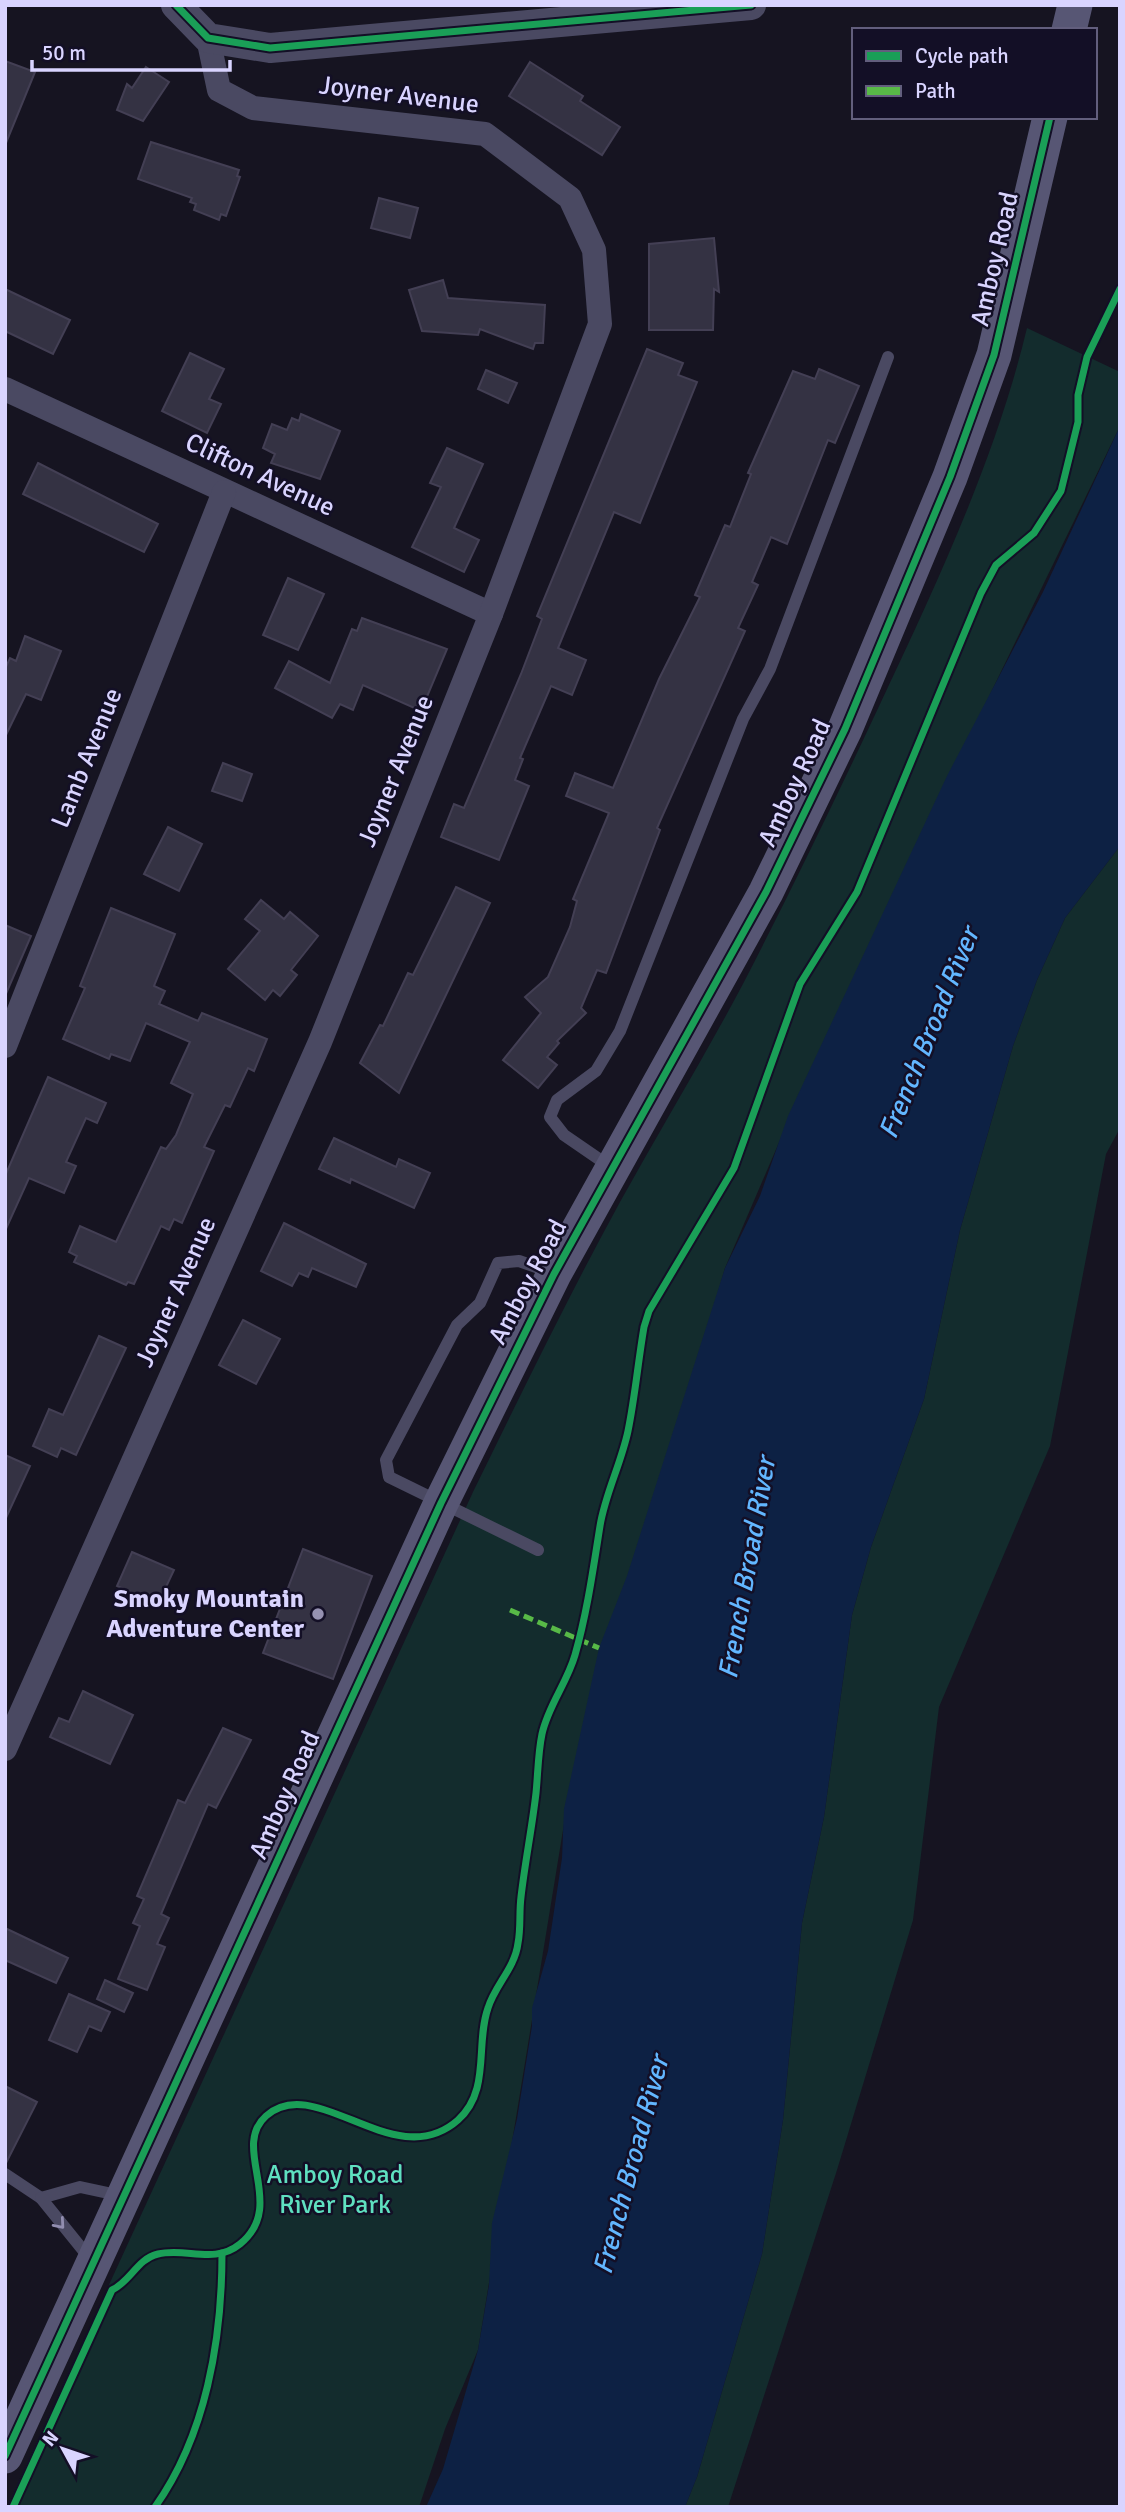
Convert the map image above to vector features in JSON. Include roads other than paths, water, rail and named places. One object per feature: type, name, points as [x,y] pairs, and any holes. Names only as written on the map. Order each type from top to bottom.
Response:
[{"type":"main road","points":[[1069,28],[1075,5]]},
{"type":"main road","name":"Amboy Road","points":[[5,2456],[441,1503],[554,1274],[766,892],[809,807],[921,547],[994,355],[1049,119]]},
{"type":"street","points":[[176,5],[208,38],[270,48],[751,5]]},
{"type":"street","name":"Joyner Avenue","points":[[5,1749],[320,1042],[491,614],[600,324],[594,250],[570,198],[485,134],[253,108],[219,90],[208,38]]},
{"type":"street","name":"Clifton Avenue","points":[[5,389],[491,614]]},
{"type":"street","name":"Lamb Avenue","points":[[5,1046],[224,492]]},
{"type":"lane","points":[[612,1169],[564,1135],[550,1116],[557,1100],[596,1072],[620,1031],[743,719],[770,669],[888,357]]},
{"type":"lane","points":[[538,1550],[389,1477],[386,1460],[457,1325],[480,1304],[498,1263],[519,1261],[554,1274]]},
{"type":"lane","points":[[5,2174],[41,2198],[92,2261]]},
{"type":"lane","points":[[41,2198],[80,2187],[123,2196]]},
{"type":"water","name":"French Broad River","points":[[1120,426],[1120,846],[1065,918],[1037,980],[1013,1046],[960,1230],[924,1399],[871,1547],[852,1615],[824,1817],[802,1923],[783,2120],[762,2254],[697,2477],[685,2507],[426,2507],[443,2469],[478,2350],[489,2285],[492,2223],[517,2119],[532,2026],[532,2008],[548,1951],[562,1858],[564,1809],[599,1648],[627,1576],[725,1268],[760,1196],[788,1116],[947,776],[1043,592]]},
{"type":"place","name":"Smoky Mountain Adventure Center","points":[[318,1614]]},
{"type":"park label","name":"Amboy Road River Park","points":[[335,2190]]}]
